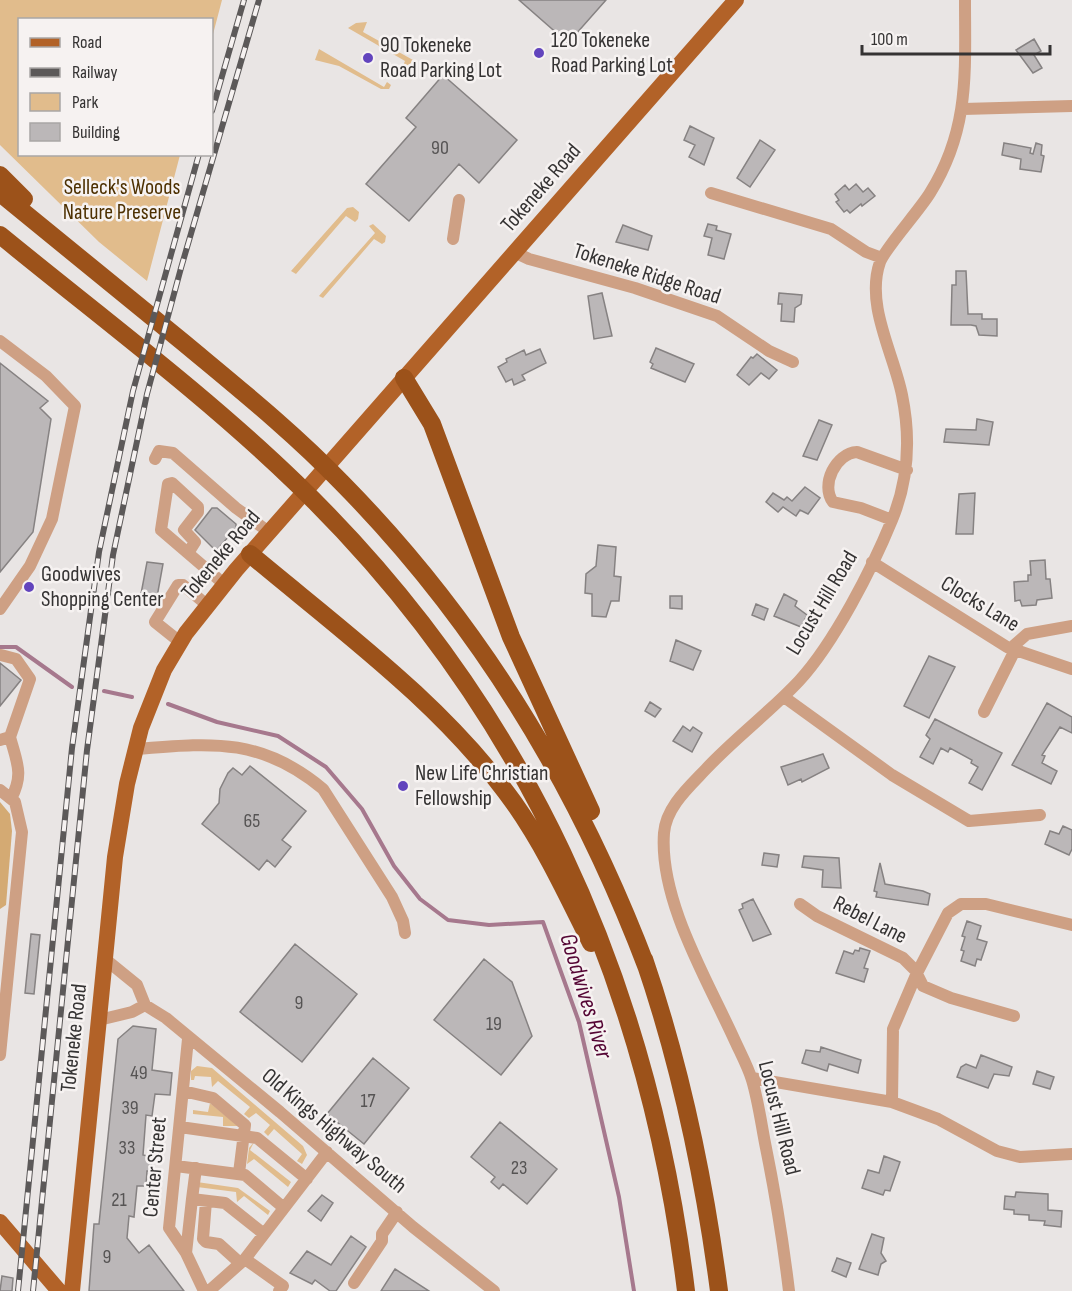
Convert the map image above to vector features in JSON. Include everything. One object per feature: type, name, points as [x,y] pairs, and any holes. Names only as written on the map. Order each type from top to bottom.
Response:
[{"type":"highway","points":[[0,175],[113,285]]},
{"type":"highway","points":[[0,193],[204,360],[317,458],[341,481],[425,575],[480,648],[524,714],[595,843],[647,968]]},
{"type":"highway","points":[[0,235],[195,395],[295,482],[366,556],[451,662],[505,746],[544,814],[583,896],[632,1026],[666,1157],[686,1291]]},
{"type":"highway","points":[[404,378],[432,424],[520,658],[590,808],[647,968],[674,1055],[696,1143],[718,1291]]},
{"type":"highway","points":[[250,554],[425,704],[489,771],[514,803],[545,852],[632,1026]]},
{"type":"main road","name":"Tokeneke Road","points":[[72,1291],[120,822],[136,749],[155,688],[180,642],[224,584],[736,0]]},
{"type":"main road","points":[[0,1222],[59,1291]]},
{"type":"street","name":"Locust Hill Road","points":[[789,1291],[773,1178],[752,1078],[676,910],[664,853],[664,830],[667,816],[694,782],[717,757],[784,697],[816,661],[872,562],[892,520],[907,470],[908,438],[902,394],[881,324],[877,295],[882,258],[942,174],[963,109],[965,0]]},
{"type":"street","points":[[963,109],[1072,106]]},
{"type":"street","points":[[711,193],[831,229],[866,252],[882,258]]},
{"type":"street","points":[[453,239],[459,200]]},
{"type":"street","name":"Tokeneke Ridge Road","points":[[514,252],[539,262],[635,288],[717,316],[769,351],[793,362]]},
{"type":"street","points":[[0,340],[46,376],[75,405],[52,519],[30,566],[0,609]]},
{"type":"street","points":[[155,459],[159,451],[173,453],[236,508],[269,532]]},
{"type":"street","points":[[892,520],[861,508],[839,506],[829,497],[828,482],[838,463],[850,453],[857,452],[907,470]]},
{"type":"street","points":[[188,553],[195,542],[184,530],[198,512],[198,507],[172,483],[168,484],[159,527],[188,553],[224,584]]},
{"type":"street","name":"Clocks Lane","points":[[872,562],[1013,649],[1072,669]]},
{"type":"street","points":[[180,642],[155,622],[178,585],[183,585],[207,605]]},
{"type":"street","points":[[984,712],[1020,638],[1027,634],[1072,626]]},
{"type":"street","points":[[1,656],[16,659],[30,679],[5,739],[20,774],[13,801]]},
{"type":"street","points":[[784,697],[892,775],[969,821],[1040,815]]},
{"type":"street","points":[[136,749],[195,744],[248,748],[280,761],[310,778],[323,789],[392,897],[404,921],[405,933]]},
{"type":"street","points":[[0,790],[13,801],[22,832],[0,1055]]},
{"type":"street","name":"Rebel Lane","points":[[800,904],[817,916],[903,958],[915,970],[923,986],[951,998],[1014,1016]]},
{"type":"street","points":[[892,1102],[893,1029],[916,975],[948,913],[961,904],[986,904],[1072,926]]},
{"type":"street","name":"Old Kings Highway South","points":[[105,959],[137,985],[145,1005],[166,1018],[188,1039],[494,1291]]},
{"type":"street","points":[[99,1020],[132,1012],[145,1005]]},
{"type":"street","name":"Center Street","points":[[188,1039],[169,1228],[207,1291],[243,1261],[327,1152]]},
{"type":"street","points":[[752,1078],[892,1102],[938,1119],[997,1151],[1020,1156],[1072,1154]]},
{"type":"street","points":[[183,1091],[213,1098],[245,1125],[239,1173]]},
{"type":"street","points":[[180,1127],[257,1138],[307,1179]]},
{"type":"street","points":[[176,1166],[239,1173],[284,1208]]},
{"type":"street","points":[[186,1253],[196,1168]]},
{"type":"street","points":[[192,1199],[225,1203],[235,1208],[264,1234]]},
{"type":"street","points":[[207,1201],[203,1239],[219,1244],[284,1289]]},
{"type":"street","points":[[354,1283],[382,1241],[382,1234],[397,1212]]},
{"type":"green space","name":"Selleck's Woods Nature Preserve","points":[[0,0],[222,0],[213,34],[213,18],[18,18],[18,156],[180,156],[147,281],[99,242],[0,145]]},
{"type":"green space","points":[[367,22],[363,32],[413,60],[407,68],[402,68],[405,61],[348,28],[356,23]]},
{"type":"green space","points":[[319,49],[384,87],[387,82],[391,85],[389,89],[381,89],[339,66],[315,60]]},
{"type":"green space","points":[[353,207],[359,212],[358,219],[355,222],[346,216],[296,274],[291,271],[347,208]]},
{"type":"green space","points":[[373,224],[386,236],[385,242],[382,244],[374,239],[323,298],[319,296],[375,233],[369,226]]},
{"type":"green space","points":[[197,1066],[212,1068],[303,1146],[307,1155],[302,1164],[297,1161],[302,1154],[274,1129],[268,1136],[264,1132],[270,1125],[256,1113],[249,1118],[244,1114],[250,1107],[218,1081],[212,1087],[211,1077],[195,1076],[194,1080],[191,1080],[191,1071]]},
{"type":"green space","points":[[210,1103],[238,1126],[223,1126],[223,1117],[193,1114],[193,1110],[208,1112]]},
{"type":"green space","points":[[254,1142],[250,1150],[291,1182],[288,1187],[254,1159],[247,1164],[249,1148]]},
{"type":"green space","points":[[197,1182],[238,1188],[270,1211],[268,1215],[244,1196],[237,1202],[236,1192],[197,1187]]},
{"type":"shaded area","points":[[0,802],[10,814],[12,831],[6,905],[0,909]]},
{"type":"building","points":[[519,0],[606,0],[568,43]]},
{"type":"building","points":[[1034,39],[1041,51],[1034,55],[1042,68],[1033,73],[1016,50]]},
{"type":"building","points":[[443,75],[517,140],[479,183],[459,164],[409,221],[366,184],[416,127],[406,118]]},
{"type":"building","points":[[690,126],[714,138],[704,165],[689,157],[695,145],[684,140]]},
{"type":"building","points":[[760,140],[775,150],[750,187],[737,178]]},
{"type":"building","points":[[1004,143],[1031,148],[1030,153],[1033,154],[1036,143],[1042,145],[1041,155],[1044,156],[1041,172],[1020,169],[1021,159],[1002,155]]},
{"type":"building","points":[[856,184],[863,192],[868,188],[875,196],[850,213],[847,210],[844,212],[836,202],[839,200],[835,194],[845,185],[849,190]]},
{"type":"building","points":[[708,224],[717,226],[716,230],[731,234],[724,259],[708,255],[712,238],[704,236]]},
{"type":"building","points":[[623,225],[652,236],[648,250],[616,242]]},
{"type":"building","points":[[956,271],[966,271],[968,314],[982,314],[982,319],[997,319],[997,336],[979,335],[976,326],[951,325],[952,285],[956,285]]},
{"type":"building","points":[[602,293],[612,336],[594,339],[588,296]]},
{"type":"building","points":[[779,293],[802,295],[801,304],[795,308],[794,322],[781,321],[782,304],[778,304]]},
{"type":"building","points":[[656,348],[694,364],[685,382],[651,368],[653,364],[650,362]]},
{"type":"building","points":[[540,349],[546,363],[522,375],[525,380],[514,385],[512,379],[506,382],[498,367],[507,362],[506,359],[524,350],[526,355]]},
{"type":"building","points":[[757,354],[777,370],[769,379],[761,373],[749,385],[737,375],[751,357]]},
{"type":"building","points":[[0,363],[48,401],[40,408],[51,419],[33,532],[0,572]]},
{"type":"building","points":[[977,419],[993,422],[989,445],[944,442],[946,429],[976,430]]},
{"type":"building","points":[[819,420],[832,425],[817,460],[803,456]]},
{"type":"building","points":[[805,487],[820,498],[808,514],[800,510],[796,516],[783,507],[778,512],[766,502],[773,493],[784,500],[787,497],[792,501]]},
{"type":"building","points":[[975,493],[973,534],[956,534],[959,494]]},
{"type":"building","points":[[212,508],[217,508],[236,524],[236,528],[216,551],[195,530]]},
{"type":"building","points":[[598,545],[616,547],[614,576],[621,577],[619,601],[611,601],[606,617],[592,616],[592,594],[585,593],[586,574],[596,566]]},
{"type":"building","points":[[1045,560],[1046,579],[1050,579],[1052,598],[1037,600],[1036,605],[1022,606],[1020,600],[1015,601],[1014,582],[1028,581],[1028,575],[1031,575],[1030,561]]},
{"type":"building","points":[[147,562],[163,564],[157,597],[141,594]]},
{"type":"building","points":[[784,594],[797,601],[795,606],[807,615],[801,627],[774,616]]},
{"type":"building","points":[[670,596],[682,596],[682,609],[670,608]]},
{"type":"building","points":[[756,604],[768,609],[764,620],[752,615]]},
{"type":"building","points":[[676,640],[701,651],[693,670],[670,661]]},
{"type":"building","points":[[929,656],[955,667],[929,718],[904,706]]},
{"type":"building","points":[[0,663],[21,680],[0,706]]},
{"type":"building","points":[[650,702],[661,709],[655,717],[645,711]]},
{"type":"building","points":[[1047,703],[1072,717],[1072,733],[1060,727],[1042,755],[1045,756],[1042,763],[1057,771],[1051,784],[1012,765]]},
{"type":"building","points":[[935,719],[1002,753],[982,790],[969,783],[978,767],[971,763],[972,760],[950,748],[948,752],[941,748],[933,764],[920,757],[930,739],[926,735]]},
{"type":"building","points":[[683,726],[690,731],[693,727],[702,733],[692,752],[673,741]]},
{"type":"building","points":[[823,754],[829,768],[802,782],[801,779],[788,785],[781,767]]},
{"type":"building","points":[[250,766],[306,811],[282,840],[291,847],[275,867],[267,860],[259,870],[202,824],[219,803],[220,789],[228,773],[233,768],[242,775]]},
{"type":"building","points":[[1063,826],[1072,830],[1072,849],[1069,855],[1045,844],[1050,831],[1059,834]]},
{"type":"building","points":[[764,853],[779,855],[777,867],[762,865]]},
{"type":"building","points":[[804,856],[839,858],[841,888],[822,887],[823,870],[802,867]]},
{"type":"building","points":[[880,863],[885,884],[930,894],[928,905],[876,897],[877,892],[874,891]]},
{"type":"building","points":[[753,899],[771,934],[753,941],[739,910],[743,908],[742,904]]},
{"type":"building","points":[[967,921],[981,926],[977,939],[987,942],[981,960],[977,959],[975,966],[961,961],[964,951],[961,950],[965,937],[962,936]]},
{"type":"building","points":[[31,934],[40,935],[34,994],[25,993]]},
{"type":"building","points":[[295,944],[357,994],[302,1062],[240,1012]]},
{"type":"building","points":[[860,948],[870,951],[864,968],[868,969],[864,982],[836,973],[844,951],[853,954]]},
{"type":"building","points":[[484,959],[512,982],[532,1036],[501,1075],[434,1020]]},
{"type":"building","points":[[133,1026],[156,1029],[152,1070],[172,1073],[170,1095],[155,1094],[152,1116],[146,1115],[143,1155],[152,1157],[151,1171],[147,1171],[146,1186],[137,1186],[134,1217],[129,1216],[127,1238],[139,1253],[149,1245],[184,1291],[89,1291],[94,1224],[99,1224],[118,1039]]},
{"type":"building","points":[[821,1047],[861,1060],[858,1073],[829,1064],[827,1071],[802,1063],[806,1050],[820,1052]]},
{"type":"building","points":[[981,1055],[1012,1067],[1009,1076],[994,1074],[988,1088],[957,1077],[961,1067],[966,1064],[976,1068]]},
{"type":"building","points":[[373,1058],[409,1088],[364,1144],[327,1114]]},
{"type":"building","points":[[1037,1071],[1054,1077],[1050,1089],[1033,1084]]},
{"type":"building","points":[[500,1122],[557,1169],[527,1204],[503,1184],[499,1189],[491,1182],[495,1177],[471,1157]]},
{"type":"building","points":[[884,1156],[900,1162],[890,1191],[885,1190],[883,1195],[862,1188],[868,1170],[879,1173]]},
{"type":"building","points":[[1016,1192],[1048,1194],[1048,1210],[1062,1211],[1061,1227],[1044,1225],[1045,1221],[1029,1220],[1029,1215],[1014,1214],[1014,1210],[1004,1209],[1005,1196],[1015,1197]]},
{"type":"building","points":[[322,1195],[333,1203],[321,1221],[308,1211]]},
{"type":"building","points":[[872,1234],[884,1238],[881,1253],[886,1261],[881,1264],[878,1275],[859,1269]]},
{"type":"building","points":[[351,1236],[366,1247],[336,1291],[330,1291],[315,1280],[312,1284],[290,1273],[307,1251],[331,1265]]},
{"type":"building","points":[[837,1258],[851,1263],[846,1277],[832,1271]]},
{"type":"building","points":[[395,1269],[429,1291],[381,1291]]},
{"type":"building","points":[[2,1276],[13,1278],[12,1291],[0,1291]]},
{"type":"waterway","name":"Goodwives River","points":[[0,647],[16,647],[72,687]]},
{"type":"waterway","name":"Goodwives River","points":[[104,691],[132,697]]},
{"type":"waterway","name":"Goodwives River","points":[[168,704],[217,722],[278,736],[326,767],[362,809],[394,866],[420,899],[448,920],[489,925],[543,922],[579,1022],[619,1197],[634,1291]]},
{"type":"railway","points":[[213,108],[244,0]]},
{"type":"railway","points":[[33,1291],[87,750],[113,555],[147,394],[259,0]]},
{"type":"railway","points":[[18,1291],[72,748],[99,552],[133,391],[198,156]]},
{"type":"place","name":"120 Tokeneke Road Parking Lot","points":[[539,53]]},
{"type":"place","name":"90 Tokeneke Road Parking Lot","points":[[368,58]]},
{"type":"place","name":"Goodwives Shopping Center","points":[[29,587]]},
{"type":"place","name":"New Life Christian Fellowship","points":[[403,786]]}]
